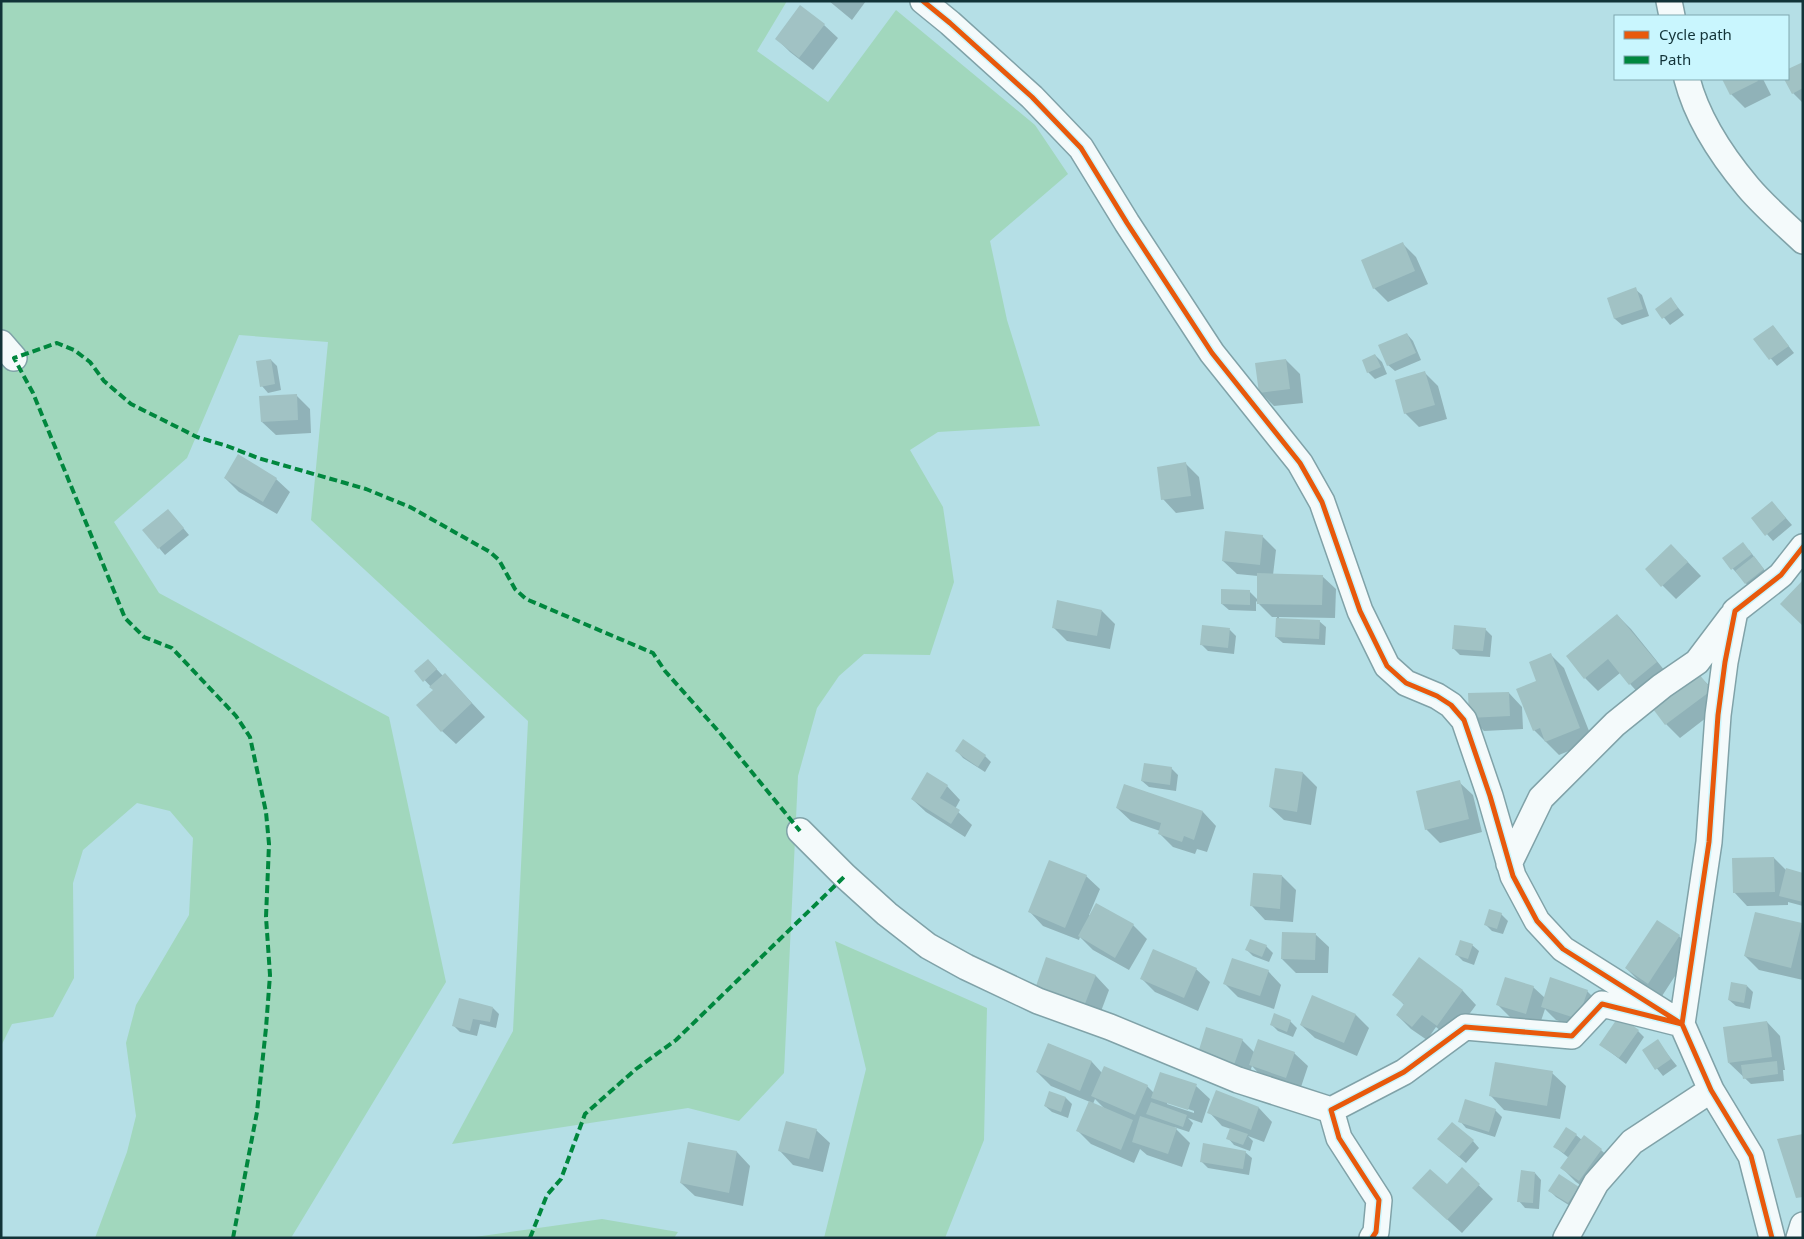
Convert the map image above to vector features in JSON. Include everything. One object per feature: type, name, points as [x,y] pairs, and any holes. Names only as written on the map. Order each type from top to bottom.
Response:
[{"type":"street","points":[[923,1],[1025,91],[1081,148],[1127,223],[1212,353],[1300,463],[1322,502],[1360,611],[1387,666],[1406,683],[1437,696],[1451,705],[1464,720],[1490,796],[1512,876],[1536,921],[1562,949],[1682,1024]]},
{"type":"street","points":[[1669,1],[1672,15]]},
{"type":"street","points":[[1687,80],[1693,99],[1708,130],[1748,187],[1803,242]]},
{"type":"street","points":[[1509,864],[1541,798],[1615,724],[1662,686],[1697,662],[1735,611],[1781,575],[1803,547]]},
{"type":"street","points":[[1735,611],[1724,662],[1718,715],[1709,842],[1682,1024],[1711,1090],[1751,1156],[1772,1238]]},
{"type":"street","points":[[800,831],[887,914],[928,946],[966,967],[1038,1001],[1110,1027],[1238,1080],[1331,1110],[1404,1072],[1465,1027],[1572,1036],[1602,1004],[1682,1024]]},
{"type":"street","points":[[1566,1238],[1596,1182],[1632,1142],[1711,1090]]},
{"type":"street","points":[[1331,1110],[1339,1138],[1379,1200],[1376,1232],[1372,1238]]},
{"type":"street","points":[[1799,1238],[1803,1225]]},
{"type":"green space","points":[[1,1],[787,1],[757,51],[828,102],[896,10],[1035,125],[1068,174],[990,241],[1007,320],[1040,426],[938,432],[910,450],[943,507],[954,582],[930,655],[864,654],[839,676],[817,708],[798,776],[784,1073],[739,1121],[688,1108],[452,1144],[513,1031],[528,721],[311,520],[328,342],[239,335],[187,458],[114,522],[159,593],[389,717],[446,982],[291,1238],[95,1238],[127,1152],[136,1116],[126,1043],[136,1005],[189,915],[193,838],[170,811],[137,803],[83,850],[73,883],[74,978],[53,1017],[12,1024],[1,1046]]},
{"type":"green space","points":[[835,941],[987,1008],[984,1140],[945,1238],[824,1238],[866,1069]]},
{"type":"green space","points":[[602,1219],[678,1232],[674,1238],[468,1238]]},
{"type":"building","points":[[800,5],[825,24],[799,58],[775,39]]},
{"type":"building","points":[[1803,62],[1803,88],[1792,94],[1785,80],[1789,80],[1789,69]]},
{"type":"building","points":[[1722,80],[1758,80],[1758,81],[1730,95]]},
{"type":"building","points":[[1403,242],[1415,271],[1373,289],[1361,260]]},
{"type":"building","points":[[1636,287],[1643,309],[1614,319],[1607,298]]},
{"type":"building","points":[[1671,297],[1678,308],[1662,319],[1655,309]]},
{"type":"building","points":[[1773,325],[1789,346],[1769,360],[1753,339]]},
{"type":"building","points":[[1407,333],[1416,353],[1387,366],[1378,345]]},
{"type":"building","points":[[1375,354],[1381,367],[1367,373],[1362,360]]},
{"type":"building","points":[[271,359],[275,384],[260,387],[256,361]]},
{"type":"building","points":[[1286,359],[1290,389],[1259,393],[1255,363]]},
{"type":"building","points":[[1425,371],[1435,405],[1404,414],[1395,380]]},
{"type":"building","points":[[297,394],[298,420],[261,422],[259,396]]},
{"type":"building","points":[[238,454],[277,478],[263,502],[224,478]]},
{"type":"building","points":[[1186,462],[1191,496],[1161,500],[1157,467]]},
{"type":"building","points":[[1772,501],[1786,518],[1765,536],[1751,518]]},
{"type":"building","points":[[168,509],[184,528],[158,549],[142,530]]},
{"type":"building","points":[[1225,531],[1263,535],[1260,565],[1222,561]]},
{"type":"building","points":[[1743,542],[1752,554],[1731,570],[1722,558]]},
{"type":"building","points":[[1671,544],[1688,562],[1661,587],[1645,569]]},
{"type":"building","points":[[1754,556],[1764,569],[1745,584],[1735,571]]},
{"type":"building","points":[[1257,573],[1323,575],[1322,605],[1257,604]]},
{"type":"building","points":[[1803,580],[1803,626],[1780,604]]},
{"type":"building","points":[[1221,589],[1250,590],[1250,605],[1221,604]]},
{"type":"building","points":[[1057,600],[1102,610],[1097,636],[1052,628]]},
{"type":"building","points":[[1617,614],[1657,662],[1629,685],[1608,659],[1584,679],[1566,656]]},
{"type":"building","points":[[1276,618],[1320,620],[1319,639],[1275,637]]},
{"type":"building","points":[[1202,625],[1230,628],[1228,648],[1200,645]]},
{"type":"building","points":[[1454,625],[1486,628],[1483,651],[1452,649]]},
{"type":"building","points":[[1551,653],[1580,728],[1545,742],[1540,728],[1533,731],[1516,689],[1536,681],[1529,662]]},
{"type":"building","points":[[428,659],[437,669],[423,682],[414,671]]},
{"type":"building","points":[[445,673],[472,703],[441,732],[416,705],[433,690],[429,687]]},
{"type":"building","points":[[1699,674],[1712,690],[1665,725],[1653,709]]},
{"type":"building","points":[[1509,692],[1510,716],[1469,718],[1468,693]]},
{"type":"building","points":[[963,739],[986,755],[978,767],[955,751]]},
{"type":"building","points":[[1144,763],[1172,767],[1170,785],[1141,781]]},
{"type":"building","points":[[1275,768],[1303,772],[1297,812],[1269,807]]},
{"type":"building","points":[[927,772],[948,785],[940,798],[960,810],[951,824],[911,799]]},
{"type":"building","points":[[1460,780],[1469,819],[1425,830],[1416,791]]},
{"type":"building","points":[[1124,784],[1203,811],[1194,840],[1184,836],[1182,842],[1158,834],[1161,823],[1116,808]]},
{"type":"building","points":[[1774,857],[1775,892],[1733,893],[1732,858]]},
{"type":"building","points":[[1049,860],[1087,875],[1065,928],[1028,912]]},
{"type":"building","points":[[1786,868],[1803,873],[1803,902],[1779,896]]},
{"type":"building","points":[[1253,873],[1282,875],[1280,909],[1250,906]]},
{"type":"building","points":[[1096,903],[1134,924],[1115,958],[1078,936]]},
{"type":"building","points":[[1489,909],[1502,913],[1497,929],[1484,925]]},
{"type":"building","points":[[1755,912],[1802,923],[1791,968],[1744,956]]},
{"type":"building","points":[[1657,920],[1680,935],[1648,984],[1625,968]]},
{"type":"building","points":[[1282,932],[1316,933],[1315,960],[1281,959]]},
{"type":"building","points":[[1250,939],[1267,945],[1262,957],[1245,950]]},
{"type":"building","points":[[1460,940],[1473,944],[1468,959],[1455,955]]},
{"type":"building","points":[[1153,949],[1197,968],[1184,998],[1140,979]]},
{"type":"building","points":[[1046,957],[1096,975],[1083,1009],[1035,989]]},
{"type":"building","points":[[1419,957],[1463,990],[1437,1026],[1422,1015],[1412,1027],[1396,1015],[1404,1004],[1392,995]]},
{"type":"building","points":[[1232,958],[1269,970],[1260,996],[1223,984]]},
{"type":"building","points":[[1505,977],[1534,986],[1526,1014],[1496,1005]]},
{"type":"building","points":[[1550,977],[1588,990],[1578,1019],[1541,1007]]},
{"type":"building","points":[[1731,982],[1747,985],[1744,1003],[1728,1000]]},
{"type":"building","points":[[1312,995],[1356,1014],[1344,1043],[1300,1025]]},
{"type":"building","points":[[459,998],[493,1007],[490,1022],[473,1019],[470,1031],[452,1026]]},
{"type":"building","points":[[1274,1013],[1291,1020],[1287,1032],[1270,1025]]},
{"type":"building","points":[[1619,1016],[1639,1030],[1619,1058],[1599,1045]]},
{"type":"building","points":[[1767,1021],[1772,1057],[1728,1063],[1723,1027]]},
{"type":"building","points":[[1206,1027],[1243,1039],[1234,1065],[1198,1053]]},
{"type":"building","points":[[1258,1039],[1295,1052],[1286,1078],[1249,1065]]},
{"type":"building","points":[[1658,1039],[1671,1059],[1655,1070],[1642,1050]]},
{"type":"building","points":[[1048,1043],[1092,1061],[1080,1091],[1036,1072]]},
{"type":"building","points":[[1777,1061],[1778,1074],[1743,1079],[1741,1065]]},
{"type":"building","points":[[1495,1062],[1553,1071],[1547,1106],[1489,1096]]},
{"type":"building","points":[[1104,1066],[1148,1085],[1135,1115],[1091,1096]]},
{"type":"building","points":[[1160,1072],[1197,1084],[1188,1110],[1151,1098]]},
{"type":"building","points":[[1216,1090],[1259,1107],[1251,1130],[1207,1113]]},
{"type":"building","points":[[1049,1091],[1066,1097],[1061,1112],[1044,1106]]},
{"type":"building","points":[[1465,1099],[1496,1109],[1489,1132],[1458,1122]]},
{"type":"building","points":[[1089,1101],[1133,1120],[1121,1150],[1076,1131]]},
{"type":"building","points":[[1151,1102],[1187,1115],[1183,1127],[1146,1114]]},
{"type":"building","points":[[1140,1116],[1177,1128],[1168,1154],[1132,1142]]},
{"type":"building","points":[[786,1121],[817,1129],[809,1159],[778,1151]]},
{"type":"building","points":[[1452,1122],[1474,1140],[1459,1157],[1437,1139]]},
{"type":"building","points":[[1566,1127],[1577,1134],[1564,1153],[1553,1147]]},
{"type":"building","points":[[1230,1128],[1248,1134],[1243,1145],[1226,1139]]},
{"type":"building","points":[[1803,1134],[1803,1197],[1796,1198],[1777,1139]]},
{"type":"building","points":[[1584,1135],[1602,1149],[1579,1181],[1560,1168]]},
{"type":"building","points":[[688,1142],[737,1151],[729,1193],[680,1183]]},
{"type":"building","points":[[1203,1143],[1246,1151],[1243,1169],[1200,1162]]},
{"type":"building","points":[[1462,1167],[1480,1184],[1447,1220],[1412,1188],[1430,1169],[1447,1184]]},
{"type":"building","points":[[1521,1170],[1535,1172],[1533,1203],[1517,1202]]},
{"type":"building","points":[[1559,1174],[1579,1187],[1568,1203],[1548,1191]]},
{"type":"marked path","points":[[233,1238],[257,1112],[270,975],[266,917],[269,844],[266,812],[250,737],[236,716],[172,648],[144,637],[125,618],[33,393],[14,358],[57,343],[74,350],[90,362],[104,381],[131,404],[197,437],[258,458],[366,489],[410,507],[490,552],[499,560],[515,589],[526,599],[653,653],[665,671],[720,733],[800,831]]},
{"type":"marked path","points":[[530,1238],[547,1195],[561,1179],[585,1114],[636,1069],[676,1040],[845,876]]},
{"type":"cycle path","points":[[923,1],[1032,97],[1081,148],[1127,223],[1212,353],[1300,463],[1322,502],[1360,611],[1387,666],[1406,683],[1437,696],[1451,705],[1464,720],[1490,796],[1513,876],[1537,921],[1563,949],[1682,1024],[1711,1090],[1751,1156],[1772,1238]]},
{"type":"cycle path","points":[[1372,1238],[1376,1232],[1379,1200],[1339,1138],[1331,1110],[1404,1072],[1465,1027],[1572,1036],[1602,1004],[1682,1024],[1709,842],[1718,715],[1725,662],[1735,611],[1781,575],[1803,547]]}]
